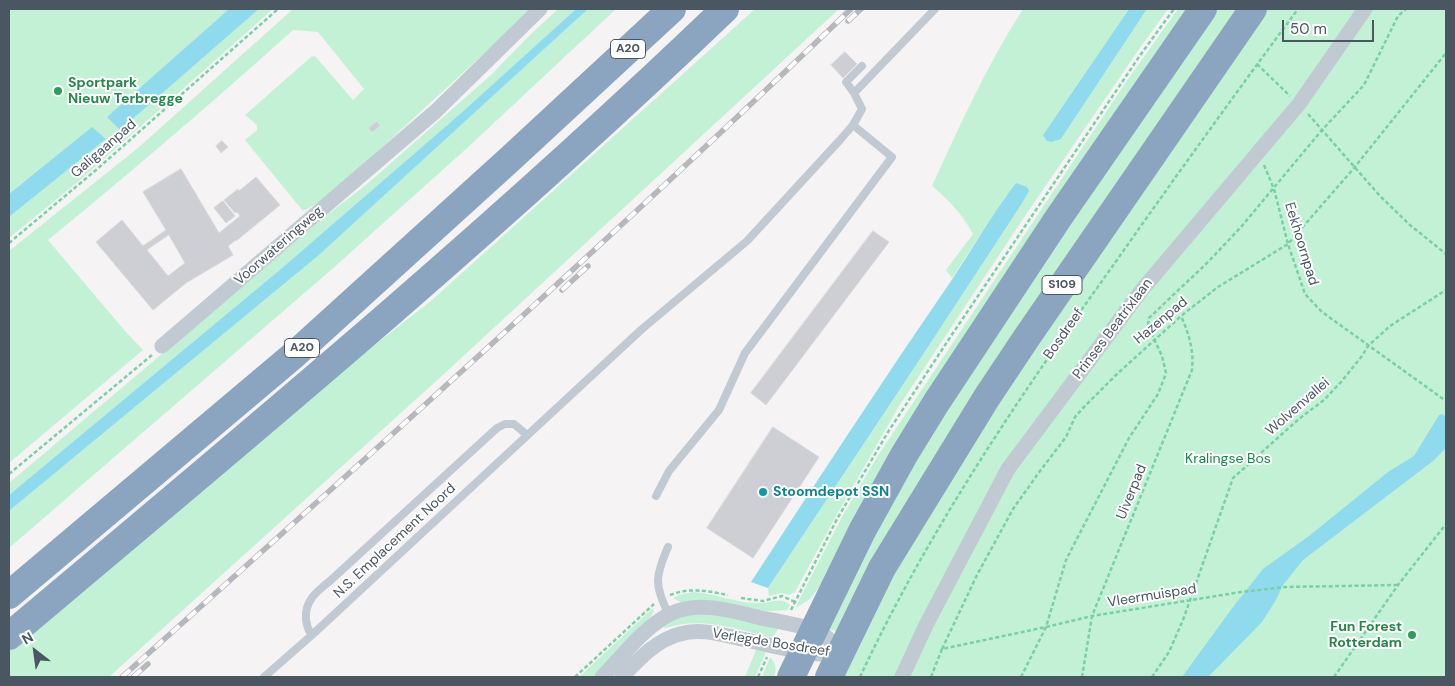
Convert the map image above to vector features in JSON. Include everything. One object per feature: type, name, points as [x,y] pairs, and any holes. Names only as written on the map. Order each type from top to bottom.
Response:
[{"type":"highway","name":"A20","points":[[9,595],[295,354],[672,9]]},
{"type":"highway","name":"A20","points":[[9,636],[284,405],[537,184],[725,9]]},
{"type":"highway","name":"S109","points":[[791,677],[862,531],[904,456],[953,375],[1064,209],[1203,9]]},
{"type":"highway","name":"S109","points":[[834,665],[882,568],[987,397],[1027,336],[1253,9]]},
{"type":"street","name":"Voorwateringweg","points":[[162,346],[436,111],[540,9]]},
{"type":"street","name":"Prinses Beatrixlaan","points":[[902,677],[926,625],[1008,469],[1141,291],[1299,104],[1365,9]]},
{"type":"street","name":"Verlegde Bosdreef","points":[[602,677],[648,630],[669,615],[685,610],[713,608],[785,622],[808,640],[834,665]]},
{"type":"street","name":"Verlegde Bosdreef","points":[[622,677],[660,642],[688,632],[808,640],[822,633],[827,637],[834,665]]},
{"type":"lane","points":[[854,93],[935,9]]},
{"type":"lane","points":[[656,496],[669,470],[720,410],[745,353],[892,157],[853,125],[862,109],[846,82],[862,66]]},
{"type":"lane","name":"N.S. Emplacement Noord","points":[[264,677],[312,635],[642,329],[747,241],[853,125]]},
{"type":"lane","points":[[312,635],[308,630],[306,614],[316,592],[497,428],[505,424],[514,424],[527,435]]},
{"type":"lane","points":[[668,547],[660,566],[657,583],[661,599],[669,615]]},
{"type":"path","name":"Galigaanpad","points":[[9,243],[96,170],[278,9]]},
{"type":"path","name":"Bosdreef","points":[[860,677],[897,603],[976,466],[1056,346],[1298,9]]},
{"type":"path","points":[[1274,189],[1322,130],[1364,85],[1398,16],[1406,9]]},
{"type":"path","name":"Hazenpad","points":[[942,649],[977,575],[1013,509],[1066,437],[1075,417],[1117,374],[1181,316],[1218,287],[1288,244],[1354,168],[1446,53]]},
{"type":"path","points":[[1257,64],[1299,104],[1380,196],[1410,225],[1446,254]]},
{"type":"path","name":"Eekhoornpad","points":[[1259,152],[1274,189],[1288,244],[1305,294],[1322,312],[1446,401]]},
{"type":"path","name":"Uiverpad","points":[[1021,677],[1046,627],[1066,560],[1128,438],[1158,394],[1165,376],[1162,356],[1148,326],[1149,318],[1241,227],[1274,189]]},
{"type":"path","name":"Wolvenvallei","points":[[1152,677],[1169,652],[1175,639],[1233,478],[1300,418],[1324,400],[1341,382],[1368,346],[1390,326],[1446,290]]},
{"type":"path","name":"Uiverpad","points":[[1082,677],[1092,616],[1192,370],[1193,356],[1181,316]]},
{"type":"path","points":[[9,474],[162,346]]},
{"type":"path","points":[[1334,677],[1398,586],[1446,524]]},
{"type":"path","name":"Vleermuispad","points":[[942,649],[1092,616],[1190,599],[1285,587],[1398,586]]},
{"type":"path","points":[[931,677],[942,649]]},
{"type":"green space","name":"Sportpark Nieuw Terbregge","points":[[9,9],[229,9],[108,117],[120,130],[259,9],[273,9],[79,181],[9,238],[9,217],[106,139],[92,128],[9,194]]},
{"type":"green space","points":[[293,9],[532,9],[327,198],[303,211],[245,140],[257,130],[257,125],[245,115],[311,57],[315,56],[353,100],[364,89],[318,32],[293,30],[233,84],[48,240],[143,350],[9,463],[9,251],[138,148]]},
{"type":"green space","points":[[558,9],[576,9],[460,114],[282,268],[9,495],[9,483],[323,218],[366,185],[491,75]]},
{"type":"green space","points":[[588,9],[616,9],[466,149],[331,270],[9,548],[9,511],[319,255]]},
{"type":"green space","points":[[755,9],[839,9],[445,373],[109,677],[9,677],[9,651],[320,388],[432,300]]},
{"type":"green space","points":[[1023,9],[1129,9],[1043,135],[1061,139],[1147,9],[1168,9],[1025,216],[899,406],[795,592],[789,595],[782,593],[769,596],[768,588],[1021,205],[1008,194],[1006,196],[952,278],[946,270],[973,234],[955,208],[932,186],[986,74]]},
{"type":"green space","points":[[1178,9],[1191,9],[819,587],[810,599],[796,608],[842,517],[877,457],[1126,82]]},
{"type":"green space","points":[[1210,9],[1245,9],[837,631],[818,627],[884,502]]},
{"type":"green space","name":"Kralingse Bos","points":[[1264,9],[1446,9],[1446,677],[838,677],[944,481]]},
{"type":"green space","points":[[693,592],[751,603],[783,601],[790,605],[787,610],[769,611],[682,603],[673,598]]},
{"type":"green space","points":[[652,609],[654,611],[649,619],[594,677],[579,677]]},
{"type":"green space","points":[[708,612],[779,627],[773,638],[719,625],[693,623],[665,628],[662,624],[678,617]]},
{"type":"green space","points":[[756,650],[766,652],[755,677],[745,677]]},
{"type":"green space","points":[[770,657],[775,667],[774,677],[762,677]]},
{"type":"water","points":[[229,9],[259,9],[120,130],[107,117]]},
{"type":"water","points":[[576,9],[588,9],[319,255],[9,511],[9,495],[282,268],[460,114]]},
{"type":"water","points":[[1129,9],[1147,9],[1061,139],[1051,142],[1047,141],[1043,135]]},
{"type":"water","points":[[92,127],[106,139],[9,217],[9,194]]},
{"type":"water","points":[[1016,183],[1027,187],[1029,191],[1021,205],[768,588],[751,582],[875,393]]},
{"type":"water","points":[[1442,414],[1446,417],[1446,448],[1433,461],[1303,560],[1283,585],[1262,622],[1208,677],[1182,677],[1263,569],[1309,536],[1388,472],[1414,456],[1439,415]]},
{"type":"building","points":[[845,52],[857,64],[843,78],[831,65]]},
{"type":"building","points":[[377,122],[380,126],[372,132],[369,128]]},
{"type":"building","points":[[222,141],[228,147],[221,153],[216,146]]},
{"type":"building","points":[[181,169],[219,233],[240,216],[224,200],[256,177],[280,205],[228,246],[233,255],[186,283],[153,310],[96,242],[122,220],[143,246],[166,230],[143,192]],"holes":[[[169,235],[185,263],[168,276],[147,250]]]},
{"type":"building","points":[[223,201],[235,216],[226,223],[214,208]]},
{"type":"building","points":[[873,231],[889,242],[766,405],[751,393]]},
{"type":"building","name":"Stoomdepot SSN","points":[[773,427],[819,457],[753,558],[707,528]]},
{"type":"railway","points":[[122,677],[581,263],[851,9]]},
{"type":"railway","points":[[848,21],[861,9]]},
{"type":"railway","points":[[562,290],[588,266]]},
{"type":"railway","points":[[133,677],[148,664]]},
{"type":"place","name":"Sportpark Nieuw Terbregge","points":[[58,91]]},
{"type":"place","name":"Stoomdepot SSN","points":[[763,492]]},
{"type":"place","name":"Fun Forest Rotterdam","points":[[1412,635]]}]
